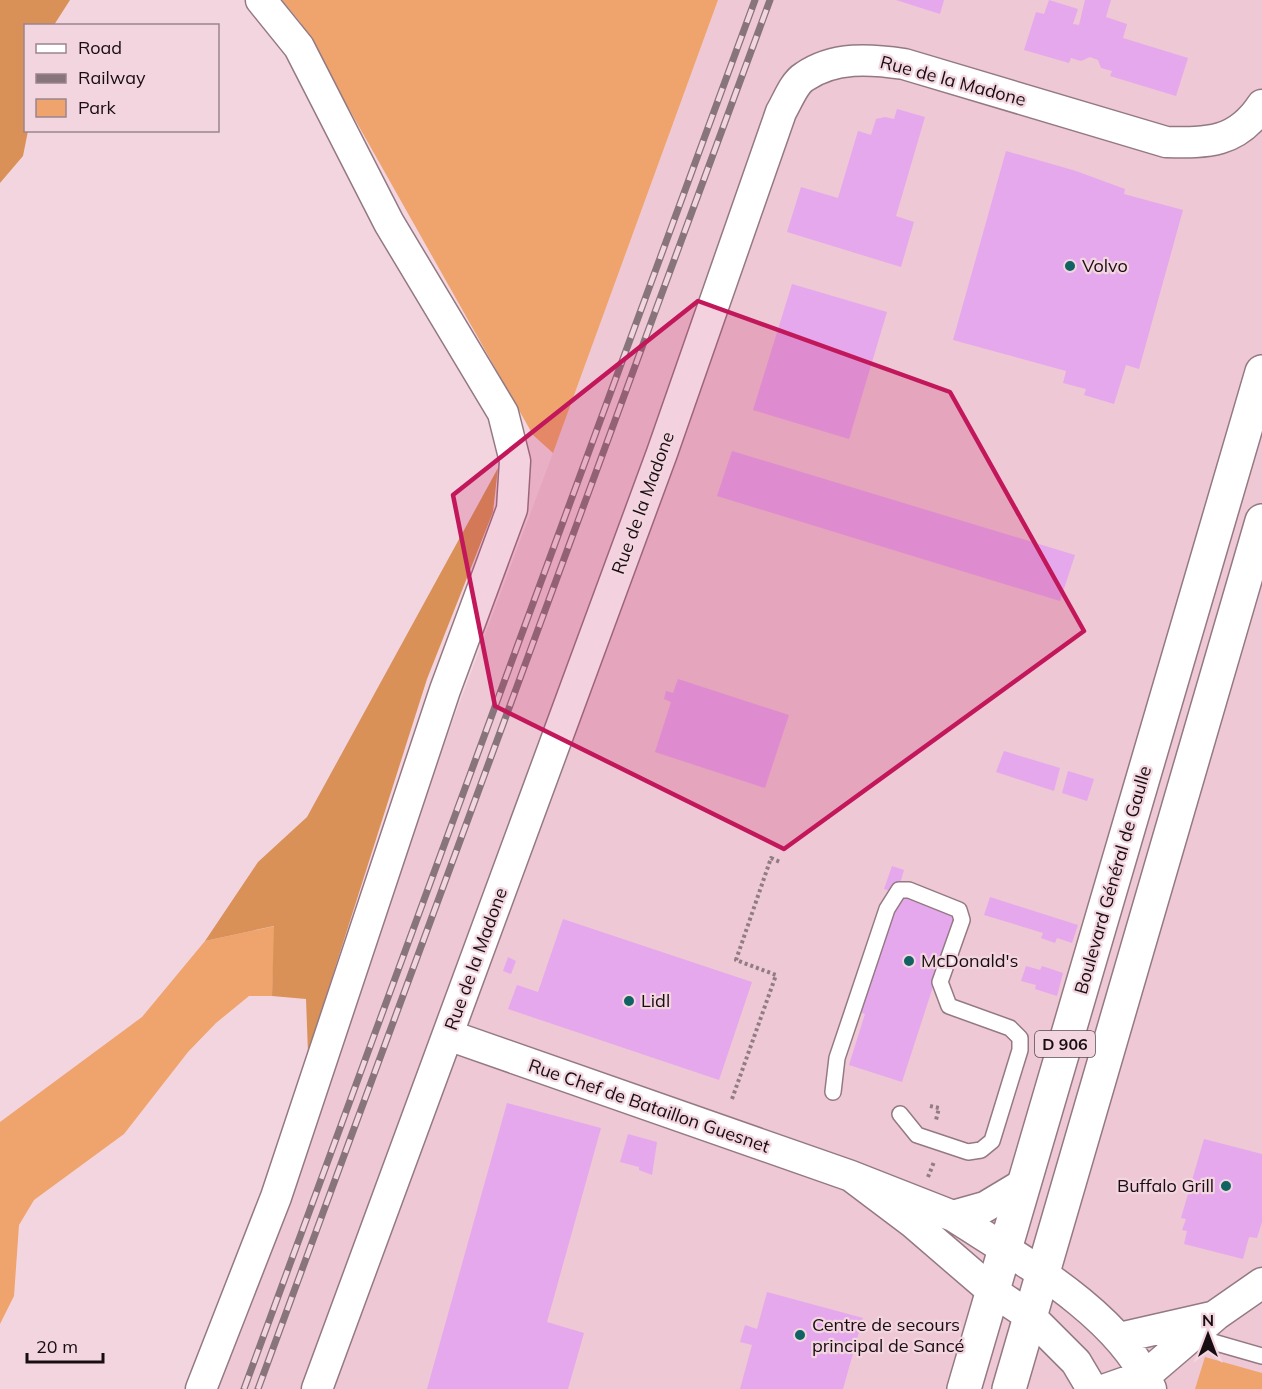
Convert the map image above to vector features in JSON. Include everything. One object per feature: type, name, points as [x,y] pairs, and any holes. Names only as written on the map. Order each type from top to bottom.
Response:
[{"type":"main road","name":"Boulevard Général de Gaulle","points":[[964,1389],[991,1290],[1025,1183],[1262,372]]},
{"type":"main road","name":"D 906","points":[[1009,1389],[1262,521]]},
{"type":"street","points":[[201,1389],[276,1197],[445,690],[512,509],[515,461],[502,413],[389,223],[299,47],[261,0]]},
{"type":"street","name":"Rue de la Madone","points":[[317,1389],[662,453],[781,112],[802,77],[829,66],[863,58],[904,64],[1166,142],[1197,143],[1227,138],[1252,119],[1262,105]]},
{"type":"street","name":"Rue Chef de Bataillon Guesnet","points":[[448,1035],[851,1176],[953,1216],[1042,1273],[1119,1338],[1148,1382]]},
{"type":"street","name":"Rue Chef de Bataillon Guesnet","points":[[851,1176],[912,1222],[991,1290],[1030,1316],[1076,1362],[1094,1389]]},
{"type":"street","points":[[953,1216],[985,1207],[1025,1183]]},
{"type":"street","points":[[1106,1389],[1148,1382],[1192,1336],[1262,1283]]},
{"type":"street","points":[[1094,1389],[1119,1338],[1216,1316]]},
{"type":"lane","points":[[832,1092],[837,1058],[887,909],[899,890],[909,890],[956,906],[959,910],[962,920],[940,982],[949,1006],[1010,1028],[1020,1038],[1020,1050],[992,1140],[981,1150],[968,1152],[917,1135],[900,1114]]},
{"type":"lane","points":[[1192,1336],[1262,1356]]},
{"type":"path","points":[[732,1099],[777,975],[736,960],[771,858],[780,862]]},
{"type":"path","points":[[927,1180],[935,1159]]},
{"type":"highlighted area","points":[[698,301],[950,392],[1084,631],[784,849],[495,706],[453,495]]},
{"type":"shaded area","points":[[0,0],[70,0],[55,24],[24,24],[24,132],[28,132],[23,156],[0,183]]},
{"type":"shaded area","points":[[718,0],[1262,0],[1262,1389],[218,1389],[302,1168],[384,905],[553,453]]},
{"type":"shaded area","points":[[498,468],[493,512],[427,679],[308,1053],[306,999],[272,996],[274,926],[205,941],[258,862],[307,817]]},
{"type":"green space","points":[[282,0],[718,0],[553,453],[533,435],[300,22]]},
{"type":"green space","points":[[275,926],[272,996],[249,996],[216,1023],[188,1052],[124,1134],[34,1200],[19,1225],[14,1296],[0,1324],[0,1122],[142,1017],[205,941]]},
{"type":"green space","points":[[1205,1357],[1262,1373],[1262,1389],[1195,1389]]},
{"type":"building","points":[[896,0],[944,0],[940,14]]},
{"type":"building","points":[[1049,0],[1078,9],[1073,24],[1079,25],[1085,0],[1111,0],[1106,17],[1127,24],[1123,38],[1188,58],[1176,96],[1110,76],[1112,71],[1101,68],[1098,60],[1090,57],[1081,61],[1071,58],[1069,63],[1024,50],[1036,12],[1044,14]]},
{"type":"building","points":[[897,109],[925,117],[896,216],[914,222],[901,267],[787,232],[801,187],[838,198],[858,131],[871,135],[876,119],[885,117],[894,119]]},
{"type":"building","points":[[1006,151],[1076,171],[1125,189],[1124,194],[1183,210],[1139,369],[1126,365],[1114,404],[1084,395],[1086,389],[1063,383],[1066,371],[953,340]]},
{"type":"building","points":[[792,284],[887,312],[849,439],[753,410]]},
{"type":"building","points":[[732,451],[1075,555],[1060,601],[717,496]]},
{"type":"building","points":[[678,679],[789,715],[765,788],[655,752],[671,702],[664,699],[666,691],[673,693]]},
{"type":"building","points":[[1004,751],[1060,768],[1054,791],[996,772]]},
{"type":"building","points":[[1068,771],[1094,779],[1087,801],[1062,793]]},
{"type":"building","points":[[892,866],[904,870],[897,894],[884,889]]},
{"type":"building","name":"McDonald's","points":[[899,891],[958,910],[902,1082],[849,1065],[865,1014],[860,1012]]},
{"type":"building","points":[[990,897],[1078,925],[1072,943],[1057,938],[1055,943],[1041,938],[1043,933],[984,915]]},
{"type":"building","name":"Lidl","points":[[563,919],[752,982],[719,1080],[508,1009],[517,985],[538,992]]},
{"type":"building","points":[[508,957],[516,961],[511,974],[503,971]]},
{"type":"building","points":[[1026,966],[1040,970],[1042,966],[1063,973],[1057,996],[1035,989],[1036,985],[1021,981]]},
{"type":"building","points":[[507,1103],[601,1128],[547,1322],[584,1333],[568,1389],[427,1389]]},
{"type":"building","points":[[628,1134],[657,1142],[652,1175],[639,1170],[639,1167],[620,1162]]},
{"type":"building","name":"Buffalo Grill","points":[[1204,1139],[1262,1154],[1262,1222],[1257,1238],[1249,1237],[1243,1259],[1184,1244],[1187,1231],[1182,1230],[1186,1219],[1181,1218]]},
{"type":"building","name":"Centre de secours principal de Sancé","points":[[767,1292],[863,1318],[843,1389],[740,1389],[752,1345],[740,1342],[745,1325],[757,1329]]},
{"type":"railway","points":[[244,1389],[755,0]]},
{"type":"railway","points":[[258,1389],[770,0]]},
{"type":"place","name":"Volvo","points":[[1070,266]]},
{"type":"place","name":"McDonald's","points":[[909,961]]},
{"type":"place","name":"Lidl","points":[[629,1001]]},
{"type":"place","name":"Buffalo Grill","points":[[1226,1186]]},
{"type":"place","name":"Centre de secours principal de Sancé","points":[[800,1335]]}]
